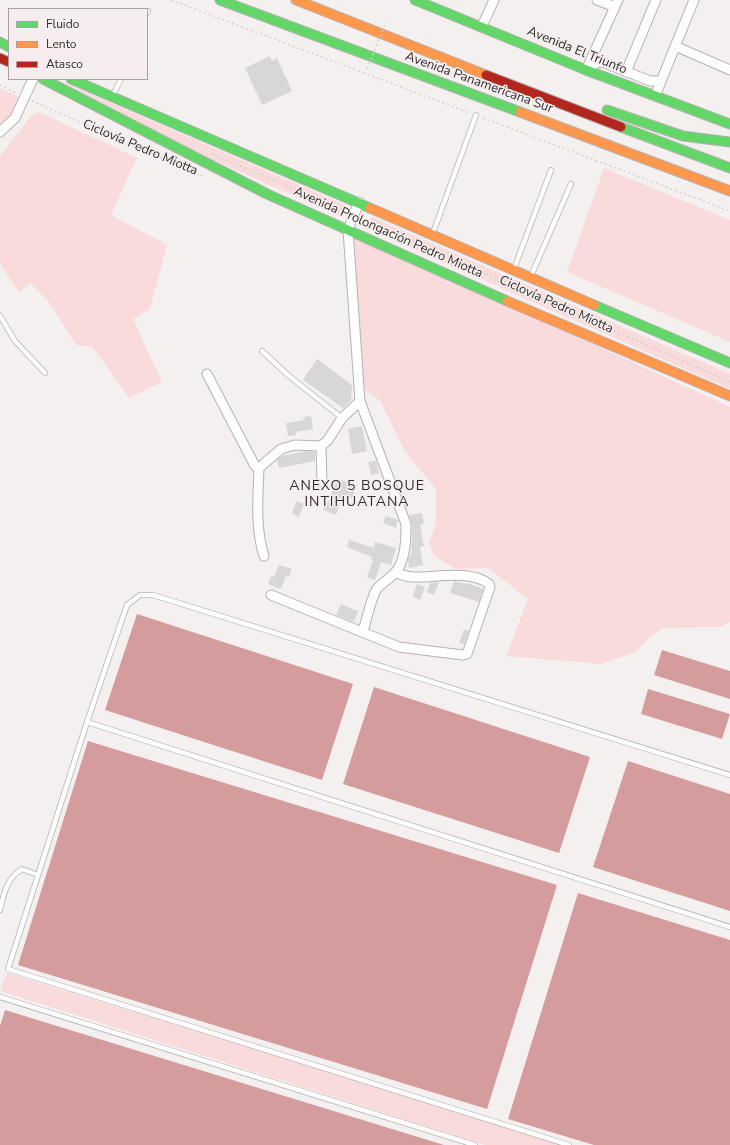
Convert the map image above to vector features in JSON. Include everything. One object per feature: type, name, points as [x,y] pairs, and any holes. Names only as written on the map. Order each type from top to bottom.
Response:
[{"type":"main road","name":"Avenida Panamericana Sur","points":[[220,0],[730,191]]},
{"type":"main road","name":"Avenida Panamericana Sur","points":[[296,0],[496,79],[730,168]]},
{"type":"main road","name":"Avenida El Triunfo","points":[[415,0],[430,3],[586,70],[730,124]]},
{"type":"main road","points":[[496,79],[534,84],[555,92]]},
{"type":"main road","name":"Avenida Prolongación Pedro Miotta","points":[[45,80],[207,165],[348,230],[730,396]]},
{"type":"main road","name":"Avenida Prolongación Pedro Miotta","points":[[73,80],[730,363]]},
{"type":"main road","points":[[599,107],[693,139],[711,142],[730,142]]},
{"type":"street","points":[[482,26],[494,0]]},
{"type":"street","points":[[586,70],[616,4],[597,0]]},
{"type":"street","points":[[626,72],[656,0]]},
{"type":"street","points":[[655,96],[694,0]]},
{"type":"street","points":[[675,46],[730,70]]},
{"type":"street","points":[[586,70],[591,65],[598,62],[606,63],[650,81],[661,81]]},
{"type":"street","points":[[0,132],[15,118],[33,80]]},
{"type":"street","points":[[359,202],[348,230],[360,401],[406,524],[404,555],[395,573],[384,581],[376,590],[363,632]]},
{"type":"street","points":[[207,374],[255,466],[259,468]]},
{"type":"street","points":[[264,556],[260,544],[259,529],[259,468],[281,449],[295,446],[321,446],[328,440],[342,418],[360,401]]},
{"type":"street","points":[[321,446],[322,482]]},
{"type":"street","points":[[271,595],[399,647],[463,655],[469,650],[490,587],[489,584],[467,576],[447,575],[412,577],[395,573]]},
{"type":"lane","points":[[112,97],[120,80]]},
{"type":"lane","points":[[432,235],[476,115]]},
{"type":"lane","points":[[514,270],[551,170]]},
{"type":"lane","points":[[530,278],[571,184]]},
{"type":"lane","points":[[0,316],[16,341],[45,373]]},
{"type":"lane","points":[[262,351],[289,376],[342,418]]},
{"type":"lane","points":[[569,1145],[8,969],[87,722],[127,604],[140,595],[153,595],[730,775]]},
{"type":"lane","points":[[87,722],[730,927]]},
{"type":"lane","points":[[0,910],[8,881],[15,874],[22,869],[38,875]]},
{"type":"lane","points":[[0,997],[475,1145]]},
{"type":"path","points":[[171,0],[730,211]]},
{"type":"path","points":[[367,69],[386,22]]},
{"type":"path","points":[[350,67],[352,63]]},
{"type":"path","name":"Ciclovía Pedro Miotta","points":[[0,85],[201,176],[213,153],[730,382]]},
{"type":"shaded area","points":[[58,80],[345,205],[346,210],[340,216],[213,160]]},
{"type":"shaded area","points":[[0,88],[21,98],[12,115],[0,127]]},
{"type":"shaded area","points":[[36,112],[42,113],[137,158],[111,215],[167,245],[150,309],[133,319],[162,382],[129,398],[93,347],[76,345],[49,302],[30,283],[19,292],[2,267],[0,259],[0,156],[31,116]]},
{"type":"shaded area","points":[[604,168],[730,220],[730,342],[567,272]]},
{"type":"shaded area","points":[[372,217],[730,374],[730,389],[368,229],[367,222]]},
{"type":"shaded area","points":[[361,237],[730,407],[730,622],[721,627],[664,628],[653,634],[634,653],[600,664],[506,656],[528,599],[488,568],[456,569],[434,556],[429,543],[436,523],[436,489],[405,452],[380,401],[361,387],[353,238]]},
{"type":"shaded area","points":[[137,614],[353,684],[322,780],[105,710]]},
{"type":"shaded area","points":[[662,650],[730,671],[730,699],[654,675]]},
{"type":"shaded area","points":[[374,687],[590,757],[559,853],[343,784]]},
{"type":"shaded area","points":[[648,689],[730,714],[722,739],[641,714]]},
{"type":"shaded area","points":[[88,741],[557,885],[487,1109],[18,965]]},
{"type":"shaded area","points":[[628,761],[730,794],[730,911],[593,867]]},
{"type":"shaded area","points":[[578,893],[730,940],[730,1145],[594,1145],[508,1119]]},
{"type":"shaded area","points":[[7,973],[567,1145],[485,1145],[0,991]]},
{"type":"shaded area","points":[[5,1010],[444,1145],[0,1145],[0,1026]]},
{"type":"building","points":[[270,56],[272,61],[277,58],[292,91],[262,105],[245,68]]},
{"type":"building","points":[[317,359],[352,385],[351,400],[343,408],[303,380]]},
{"type":"building","points":[[311,416],[313,429],[296,432],[296,435],[288,436],[286,423],[304,420],[303,417]]},
{"type":"building","points":[[362,426],[367,451],[352,454],[348,429]]},
{"type":"building","points":[[306,451],[315,452],[315,461],[279,468],[277,460],[282,456]]},
{"type":"building","points":[[376,461],[379,473],[371,475],[368,462]]},
{"type":"building","points":[[337,479],[357,485],[352,498],[343,495],[336,515],[323,510],[326,502],[328,503]]},
{"type":"building","points":[[296,501],[304,504],[299,517],[292,514]]},
{"type":"building","points":[[422,513],[424,524],[420,525],[424,546],[420,547],[423,565],[409,568],[408,561],[409,556],[411,556],[412,524],[409,515]]},
{"type":"building","points":[[386,516],[398,520],[396,528],[383,523]]},
{"type":"building","points":[[349,540],[374,548],[375,542],[396,548],[391,565],[381,562],[375,580],[367,577],[373,560],[371,560],[372,557],[347,547]]},
{"type":"building","points":[[279,565],[292,569],[289,577],[286,576],[281,589],[268,584],[271,576],[274,577]]},
{"type":"building","points":[[454,581],[467,583],[483,589],[479,602],[450,593]]},
{"type":"building","points":[[439,582],[434,595],[427,592],[430,583]]},
{"type":"building","points":[[417,584],[425,587],[420,600],[413,597]]},
{"type":"building","points":[[341,604],[358,611],[354,622],[336,615]]},
{"type":"building","points":[[464,629],[469,631],[464,644],[459,643]]},
{"type":"traffic: fast","points":[[220,0],[520,112]]},
{"type":"traffic: fast","points":[[415,0],[586,70],[730,124]]},
{"type":"traffic: fast","points":[[0,42],[8,46]]},
{"type":"traffic: fast","points":[[45,80],[267,194],[507,301]]},
{"type":"traffic: fast","points":[[73,80],[370,208]]},
{"type":"traffic: fast","points":[[607,110],[683,136],[730,142]]},
{"type":"traffic: fast","points":[[621,127],[730,168]]},
{"type":"traffic: fast","points":[[594,305],[730,363]]},
{"type":"traffic: slow","points":[[296,0],[486,75]]},
{"type":"traffic: slow","points":[[520,112],[730,191]]},
{"type":"traffic: slow","points":[[370,208],[594,305]]},
{"type":"traffic: slow","points":[[507,301],[730,396]]},
{"type":"traffic: jam","points":[[0,58],[8,62]]},
{"type":"traffic: jam","points":[[486,75],[621,127]]},
{"type":"district","name":"ANEXO 5 BOSQUE INTIHUATANA","points":[[357,496]]}]
